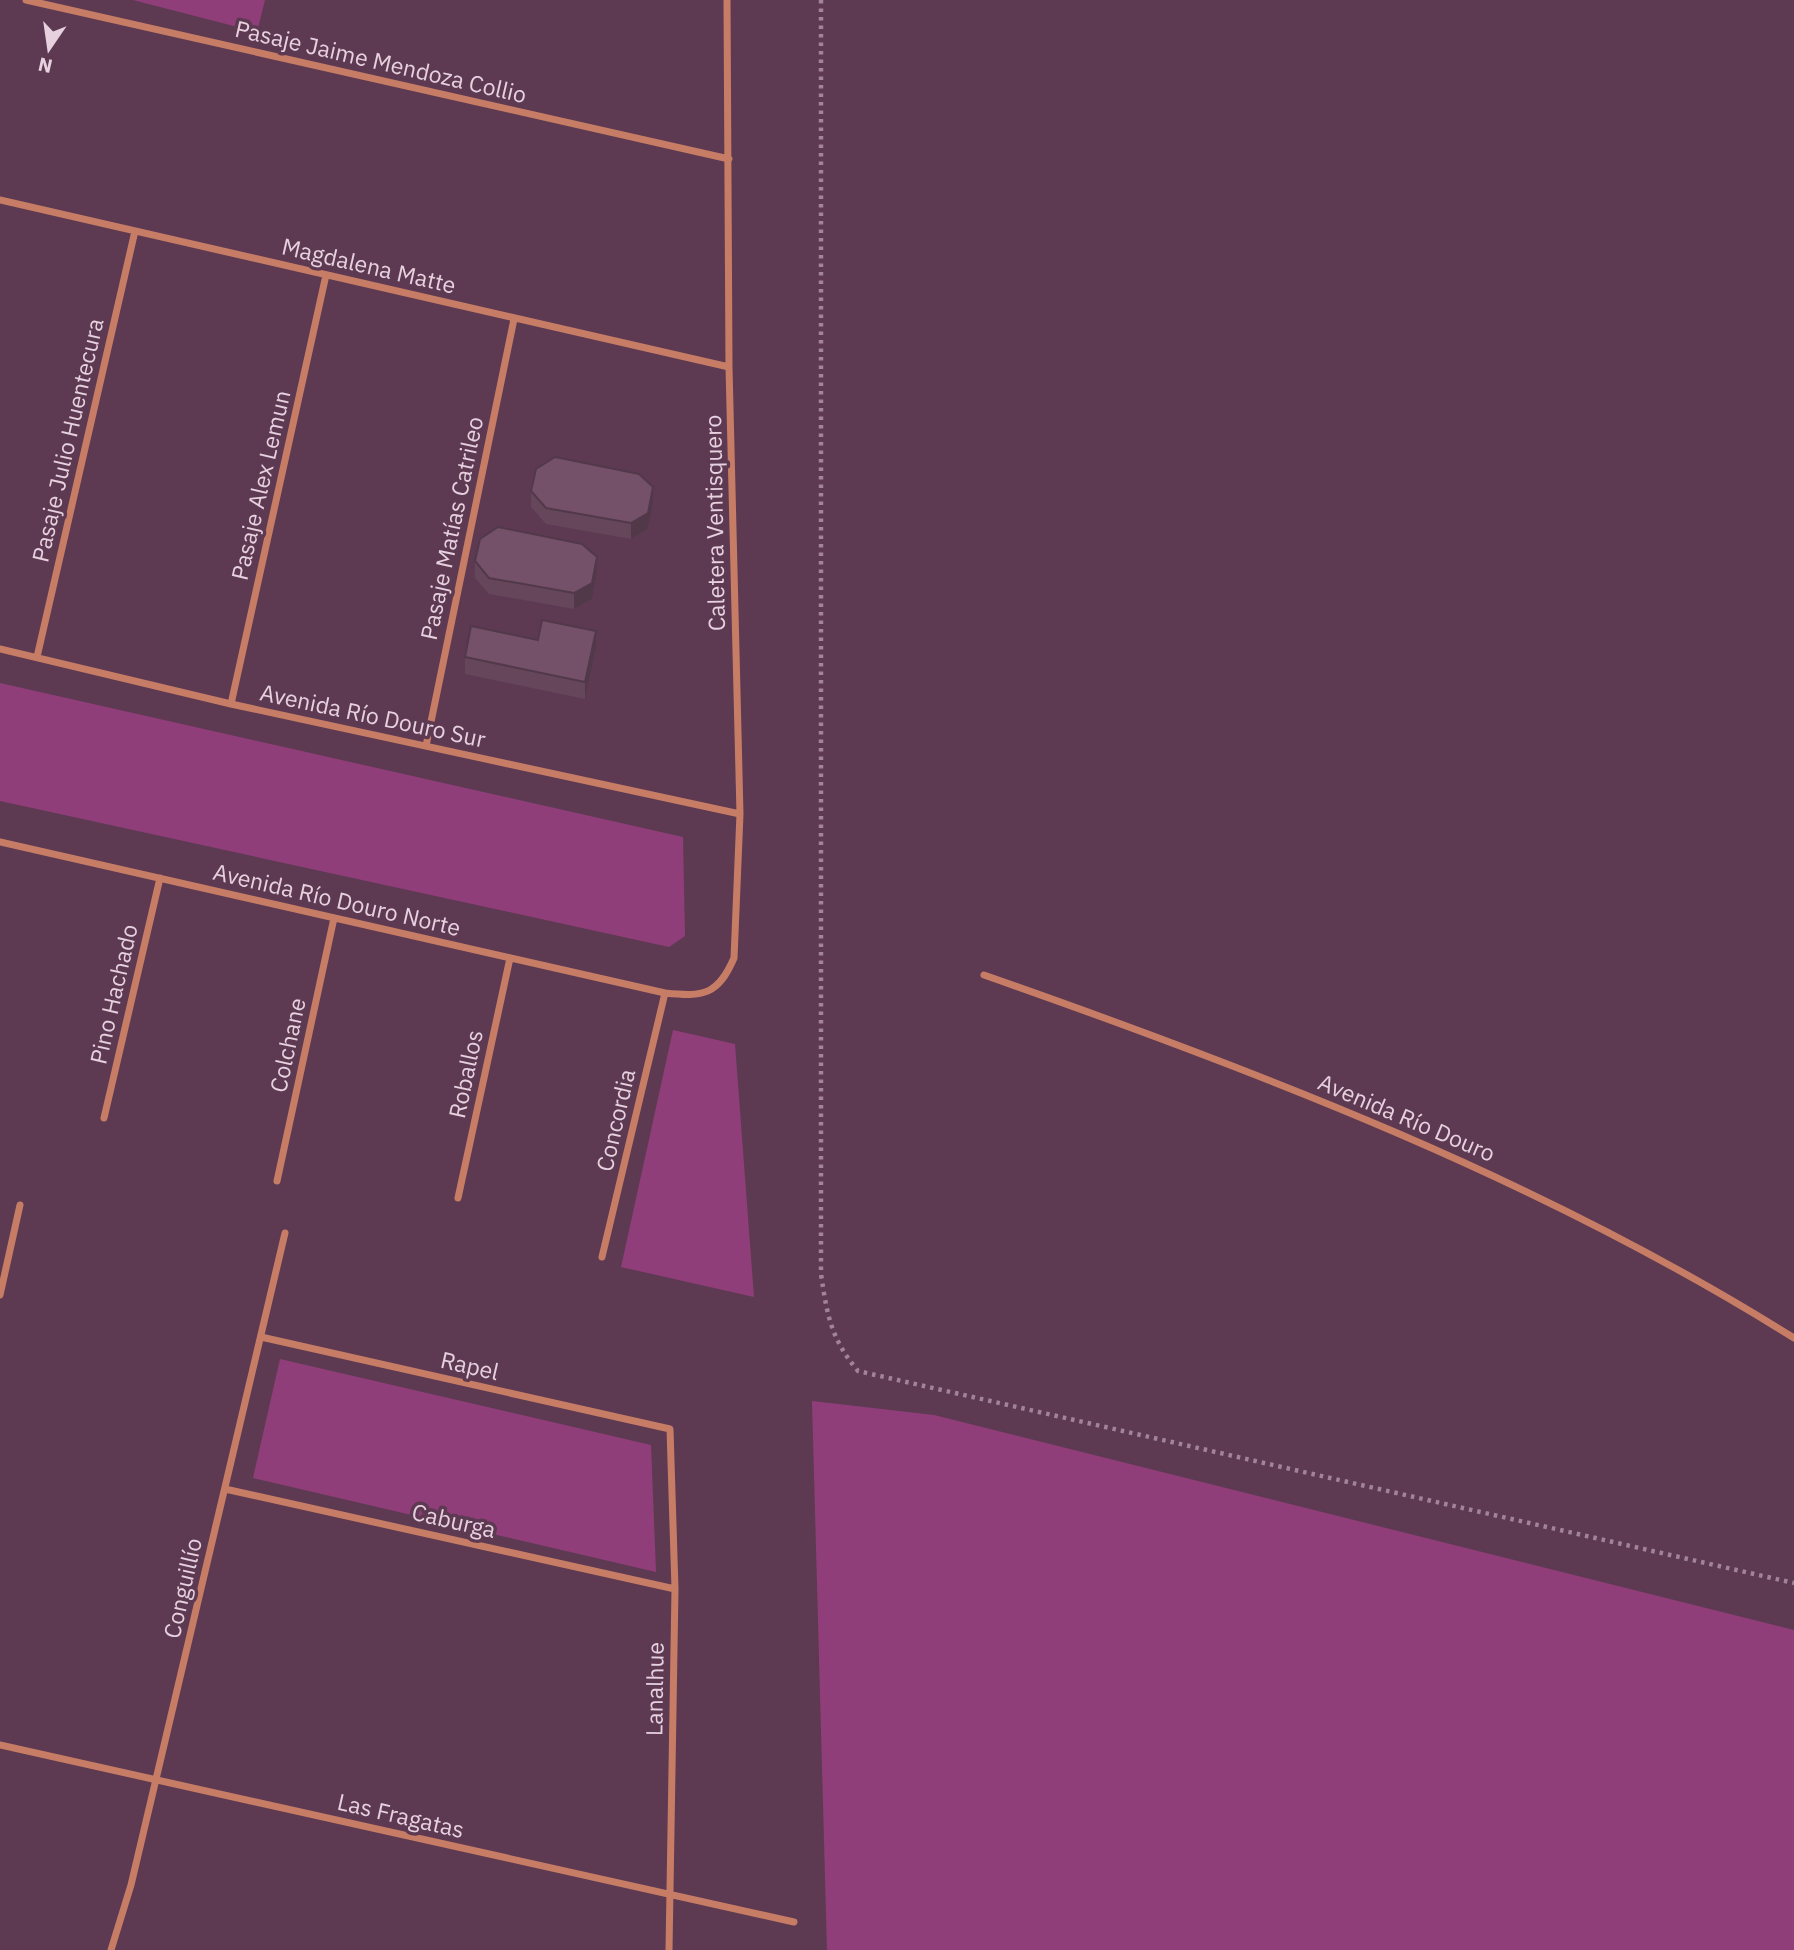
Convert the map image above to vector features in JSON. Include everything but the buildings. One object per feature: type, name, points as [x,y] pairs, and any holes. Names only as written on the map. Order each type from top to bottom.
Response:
[{"type":"street","name":"Pasaje Jaime Mendoza Collio","points":[[26,0],[729,159]]},
{"type":"street","name":"Caletera Ventisquero","points":[[665,993],[691,996],[711,991],[724,979],[734,958],[740,814],[729,367],[727,0]]},
{"type":"street","name":"Magdalena Matte","points":[[0,200],[729,367]]},
{"type":"street","name":"Pasaje Julio Huentecura","points":[[37,657],[135,231]]},
{"type":"street","name":"Pasaje Alex Lemun","points":[[231,704],[326,275]]},
{"type":"street","name":"Pasaje Matías Catrileo","points":[[426,746],[514,319]]},
{"type":"street","name":"Avenida Río Douro Sur","points":[[0,649],[231,704],[740,814]]},
{"type":"street","name":"Avenida Río Douro Norte","points":[[0,842],[665,993]]},
{"type":"street","name":"Pino Hachado","points":[[104,1118],[160,878]]},
{"type":"street","name":"Colchane","points":[[277,1181],[334,918]]},
{"type":"street","name":"Roballos","points":[[458,1198],[510,958]]},
{"type":"street","name":"Avenida Río Douro","points":[[984,975],[1237,1067],[1469,1164],[1653,1255],[1794,1338]]},
{"type":"street","name":"Concordia","points":[[603,1256],[665,993]]},
{"type":"street","points":[[0,1294],[20,1205]]},
{"type":"street","name":"Conguillío","points":[[111,1950],[131,1885],[285,1233]]},
{"type":"street","name":"Rapel","points":[[261,1337],[670,1429]]},
{"type":"street","name":"Lanalhue","points":[[669,1950],[675,1589],[670,1429]]},
{"type":"street","name":"Caburga","points":[[225,1489],[675,1589]]},
{"type":"street","name":"Las Fragatas","points":[[0,1745],[794,1922]]},
{"type":"shaded area","points":[[133,0],[265,0],[257,32]]},
{"type":"shaded area","points":[[0,683],[683,837],[685,936],[669,947],[0,801]]},
{"type":"shaded area","points":[[673,1030],[735,1044],[754,1297],[621,1267]]},
{"type":"shaded area","points":[[280,1359],[651,1445],[656,1572],[253,1478]]},
{"type":"shaded area","points":[[812,1401],[934,1415],[1794,1630],[1794,1950],[827,1950]]}]
